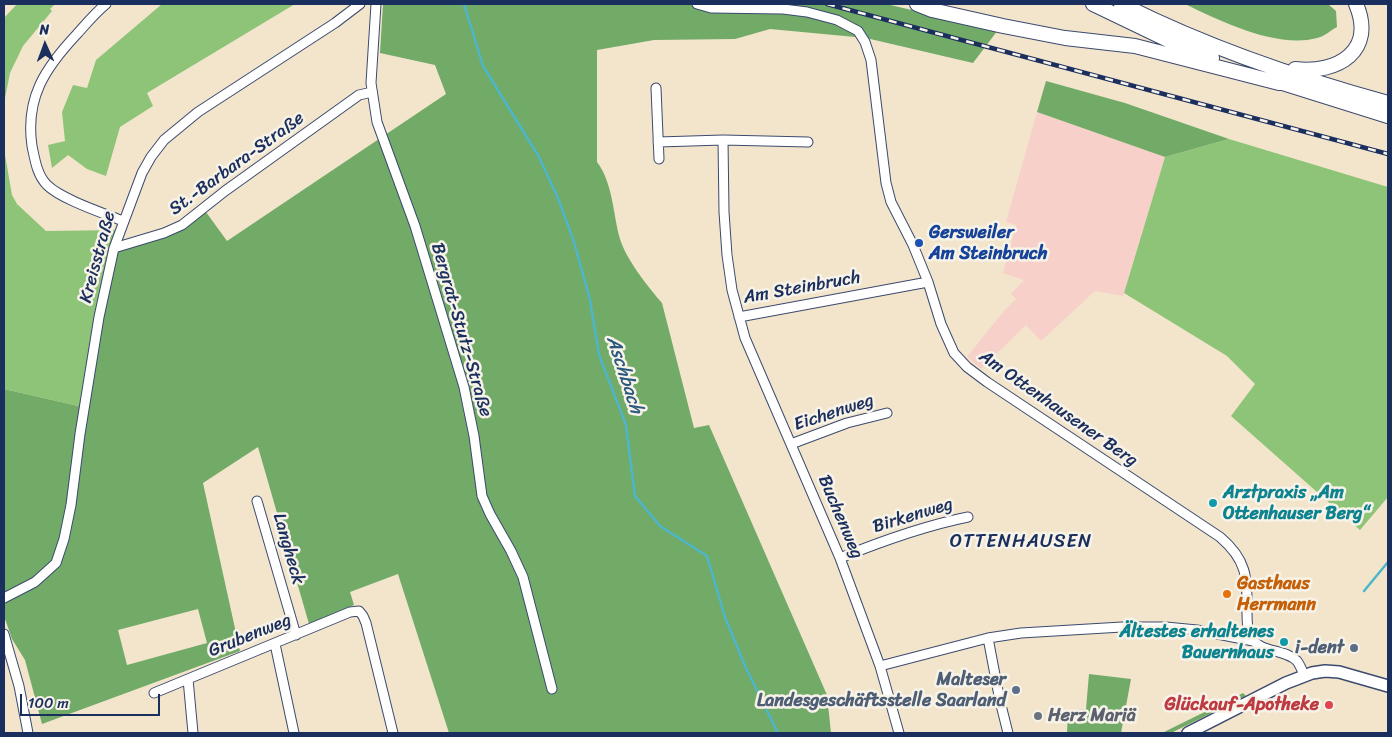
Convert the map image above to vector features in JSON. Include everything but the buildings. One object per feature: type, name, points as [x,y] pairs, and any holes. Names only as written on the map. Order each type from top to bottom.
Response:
[{"type":"highway","points":[[917,4],[932,10],[1065,38],[1135,46],[1278,83],[1388,116]]},
{"type":"highway","points":[[1093,4],[1170,41],[1278,83]]},
{"type":"highway","points":[[1121,4],[1212,45],[1269,66],[1388,103]]},
{"type":"highway","points":[[1269,66],[1315,70],[1331,68],[1340,64],[1352,54],[1360,37],[1361,18],[1356,4]]},
{"type":"main road","points":[[1188,733],[1304,675],[1319,671],[1339,672],[1388,686]]},
{"type":"street","points":[[106,4],[58,54],[46,71],[34,99],[31,139],[37,167],[46,184],[61,195],[123,221]]},
{"type":"street","name":"Kreisstraße","points":[[4,598],[36,582],[56,563],[64,539],[71,505],[98,317],[114,248],[142,173],[151,157],[164,140],[198,112],[335,23],[360,4]]},
{"type":"street","name":"Bergrat-Stutz-Straße","points":[[376,4],[371,74],[377,122],[415,226],[464,387],[474,436],[482,496],[511,551],[522,577],[552,689]]},
{"type":"street","name":"Am Ottenhausener Berg","points":[[697,4],[711,8],[783,9],[807,12],[837,20],[858,31],[865,42],[871,60],[888,192],[891,202],[913,245],[928,282],[941,324],[954,353],[967,367],[1082,447],[1220,537],[1232,548],[1239,557],[1244,570],[1247,587],[1247,626],[1253,641]]},
{"type":"street","points":[[656,88],[659,159]]},
{"type":"street","name":"St.-Barbara-Straße","points":[[114,248],[173,230],[359,95],[372,92]]},
{"type":"street","points":[[658,142],[723,140],[808,142]]},
{"type":"street","name":"Am Steinbruch","points":[[723,140],[726,235],[732,290],[739,317],[928,282]]},
{"type":"street","name":"Buchenweg","points":[[739,317],[745,338],[840,558],[880,666],[899,733]]},
{"type":"street","name":"Eichenweg","points":[[791,444],[847,423],[887,413]]},
{"type":"street","name":"Langheck","points":[[257,501],[296,635]]},
{"type":"street","name":"Birkenweg","points":[[840,558],[898,535],[942,522],[968,517]]},
{"type":"street","name":"Grubenweg","points":[[154,693],[350,612],[359,611],[366,623],[393,733]]},
{"type":"street","points":[[880,666],[988,638],[1021,632],[1122,627],[1166,627],[1197,630],[1253,641],[1296,661],[1304,675]]},
{"type":"street","points":[[4,634],[19,686],[28,733]]},
{"type":"street","points":[[988,638],[1008,733]]},
{"type":"street","points":[[274,644],[294,733]]},
{"type":"street","points":[[188,679],[193,733]]},
{"type":"shaded area","points":[[1037,112],[1165,157],[1123,296],[1095,291],[1041,341],[1026,325],[981,369],[967,357],[1003,312],[1016,299],[1011,294],[1024,280],[1003,273],[1016,225],[1006,222]]},
{"type":"green space","points":[[17,4],[55,4],[50,9],[52,11],[23,46],[10,73],[4,103],[4,18]]},
{"type":"green space","points":[[162,4],[295,4],[147,93],[153,106],[120,127],[106,176],[87,169],[68,155],[52,168],[48,145],[65,141],[62,112],[73,85],[87,88],[96,60]]},
{"type":"green space","points":[[383,4],[886,4],[998,30],[973,63],[866,38],[770,29],[735,39],[654,40],[597,50],[597,162],[609,189],[620,239],[632,264],[662,303],[694,428],[709,425],[827,695],[831,733],[449,733],[398,574],[350,592],[354,605],[309,624],[258,447],[203,483],[240,651],[42,724],[25,660],[12,639],[4,616],[4,389],[87,408],[101,318],[115,251],[183,229],[206,212],[227,241],[446,94],[435,65],[380,53]],"holes":[[[198,609],[207,643],[127,665],[118,630]]]},
{"type":"green space","points":[[1185,4],[1328,4],[1336,11],[1337,27],[1317,38],[1284,40],[1249,32]]},
{"type":"green space","points":[[1046,81],[1125,103],[1229,139],[1165,157],[1037,112]]},
{"type":"green space","points":[[1229,139],[1388,187],[1388,497],[1360,530],[1231,416],[1255,384],[1227,356],[1124,293],[1165,157]]},
{"type":"green space","points":[[4,149],[12,195],[17,204],[46,231],[121,230],[87,408],[4,389]]},
{"type":"green space","points":[[1089,674],[1131,679],[1121,733],[1067,733],[1068,711],[1086,709]]},
{"type":"green space","points":[[1243,693],[1246,696],[1171,733],[1162,733]]},
{"type":"waterway","name":"Aschbach","points":[[464,4],[483,66],[539,157],[558,198],[574,242],[590,300],[599,355],[626,425],[635,496],[660,526],[707,556],[725,617],[745,666],[778,733]]},
{"type":"waterway","points":[[1364,591],[1388,562]]},
{"type":"railway","points":[[827,4],[1388,154]]},
{"type":"place","name":"Gersweiler Am Steinbruch","points":[[919,243]]},
{"type":"place","name":"Arztpraxis „Am Ottenhauser Berg“","points":[[1213,503]]},
{"type":"place","name":"Gasthaus Herrmann","points":[[1227,594]]},
{"type":"place","name":"Ältestes erhaltenes Bauernhaus","points":[[1284,642]]},
{"type":"place","name":"i-dent","points":[[1354,648]]},
{"type":"place","name":"Malteser Landesgeschäftsstelle Saarland","points":[[1016,690]]},
{"type":"place","name":"Glückauf-Apotheke","points":[[1329,705]]},
{"type":"place","name":"Herz Mariä","points":[[1038,716]]},
{"type":"district","name":"OTTENHAUSEN","points":[[1021,542]]}]
